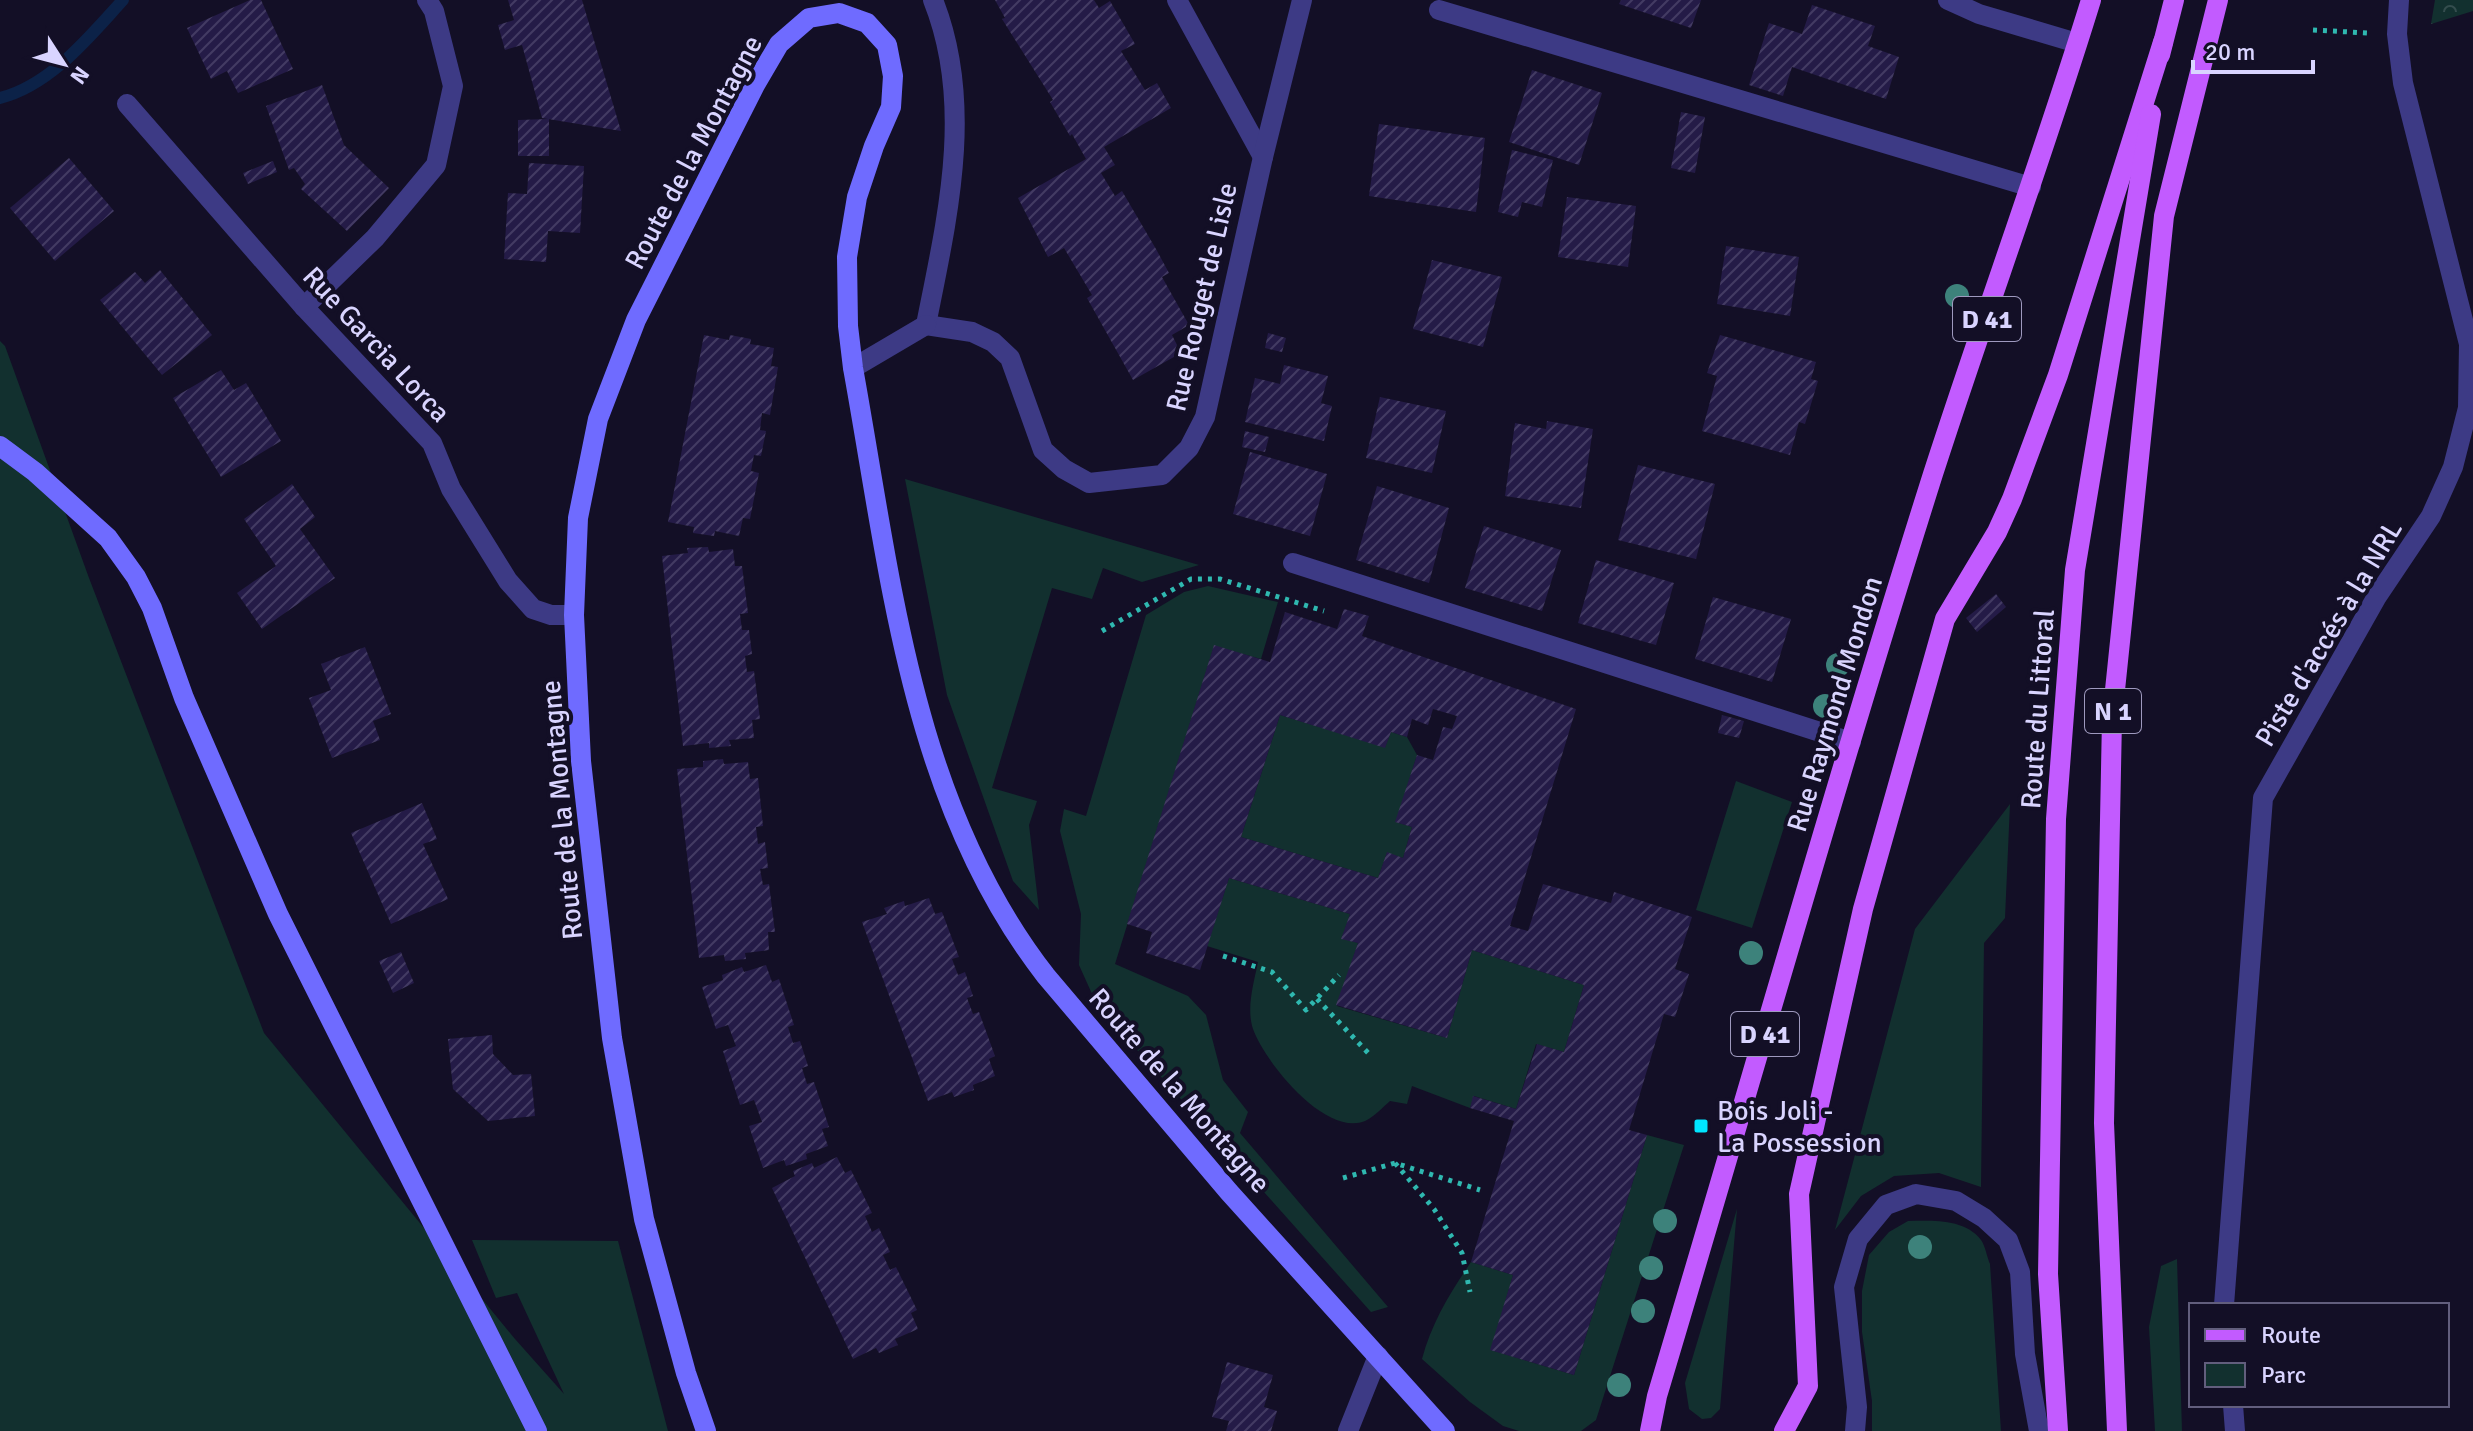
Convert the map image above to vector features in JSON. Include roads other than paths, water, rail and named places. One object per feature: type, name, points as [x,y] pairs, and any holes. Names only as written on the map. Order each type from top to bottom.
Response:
[{"type":"main road","name":"Rue Raymond Mondon","points":[[1650,1431],[1657,1396],[1851,742],[1934,474],[2091,0]]},
{"type":"main road","name":"Route du Littoral","points":[[2058,1431],[2048,1274],[2056,819],[2075,570],[2163,42],[2174,0]]},
{"type":"main road","name":"N 1","points":[[2117,1431],[2104,1123],[2112,719],[2164,216],[2218,0]]},
{"type":"main road","name":"Route de la Montagne","points":[[706,1431],[686,1373],[644,1219],[612,1038],[581,761],[574,615],[578,518],[598,419],[636,320],[755,85],[779,44],[809,18],[840,6],[867,23],[887,45],[893,76],[891,107],[857,197],[847,257],[848,326],[912,688],[945,795],[976,862],[1020,942],[1061,995],[1229,1192],[1445,1428]]},
{"type":"main road","points":[[1784,1431],[1808,1386],[1799,1194],[1863,909],[1945,619],[1997,532],[2012,499],[2058,375],[2163,42]]},
{"type":"main road","points":[[0,446],[35,472],[108,538],[136,577],[152,608],[184,698],[278,914],[537,1431]]},
{"type":"street","points":[[304,307],[375,238],[436,165],[453,86],[434,11],[427,0]]},
{"type":"street","points":[[853,368],[926,325],[944,235],[955,143],[952,75],[945,29],[933,0]]},
{"type":"street","points":[[1177,0],[1263,157]]},
{"type":"street","name":"Rue Rouget de Lisle","points":[[926,325],[972,332],[993,342],[1010,358],[1043,450],[1064,469],[1089,483],[1162,475],[1189,448],[1205,417],[1263,157],[1302,0]]},
{"type":"street","points":[[1948,0],[1979,14],[2077,43]]},
{"type":"street","name":"Piste d'accés à la NRL","points":[[2224,1303],[2263,798],[2376,598],[2431,516],[2453,467],[2468,408],[2469,344],[2403,83],[2397,34],[2399,0]]},
{"type":"street","points":[[1439,10],[2031,187]]},
{"type":"street","name":"Rue Garcia Lorca","points":[[127,104],[304,307],[432,443],[451,489],[508,581],[533,609],[551,615],[574,615]]},
{"type":"street","points":[[1293,563],[1851,742]]},
{"type":"street","points":[[1855,1431],[1857,1407],[1844,1287],[1858,1239],[1886,1205],[1916,1194],[1956,1201],[1984,1218],[2008,1240],[2020,1272],[2025,1354],[2039,1431]]},
{"type":"street","points":[[1348,1431],[1378,1356]]},
{"type":"street","points":[[2233,1407],[2235,1431]]},
{"type":"waterway","points":[[0,98],[19,92],[52,71],[83,44],[123,0]]},
{"type":"place","name":"Bois Joli - La Possession","points":[[1701,1126]]}]
